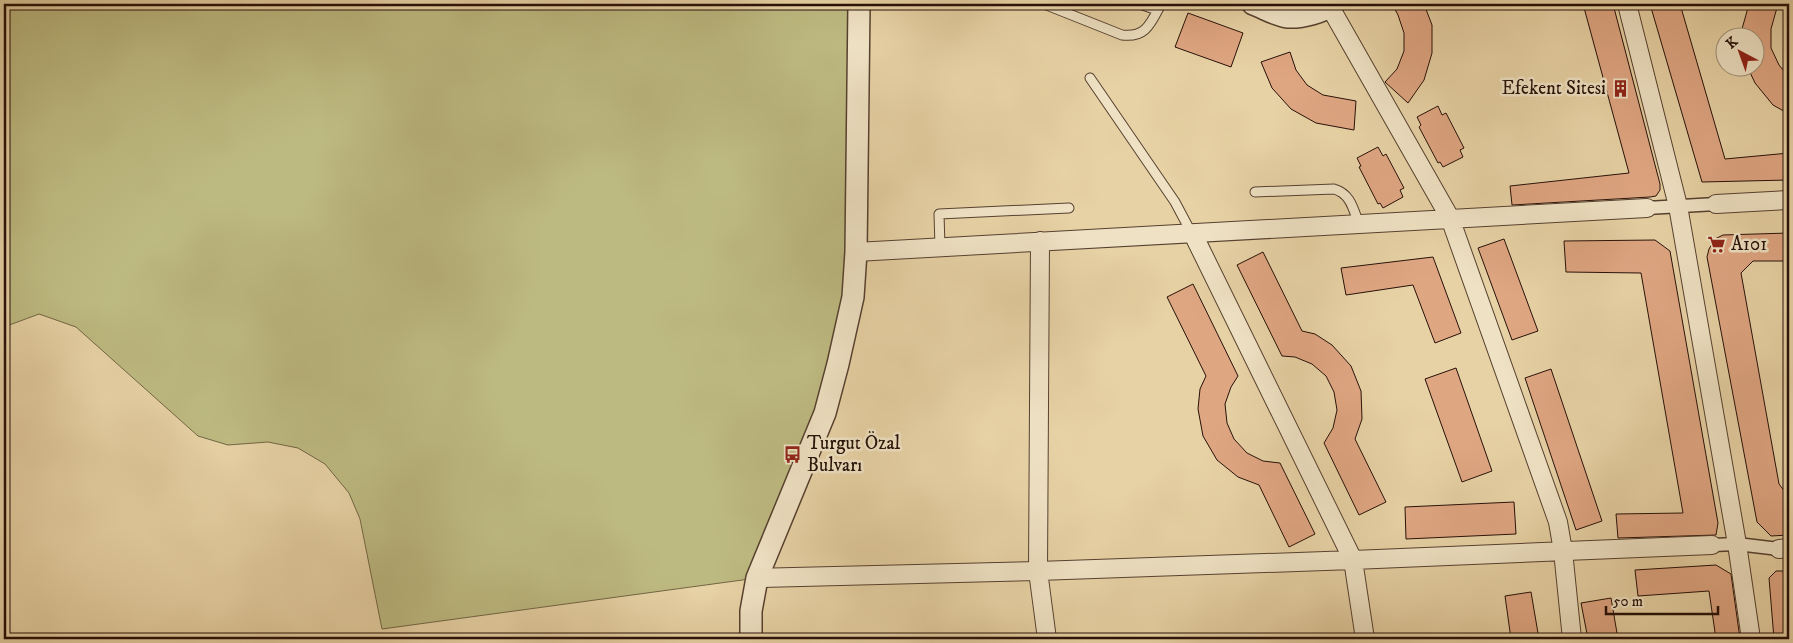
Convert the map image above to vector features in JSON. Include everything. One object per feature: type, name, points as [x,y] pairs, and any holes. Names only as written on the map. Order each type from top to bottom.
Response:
[{"type":"street","points":[[751,639],[751,611],[757,578],[825,413],[838,364],[852,297],[856,252],[859,4]]},
{"type":"street","points":[[1253,4],[1287,17],[1308,14],[1332,5],[1450,218],[1558,522],[1563,551],[1572,639]]},
{"type":"street","points":[[1626,4],[1678,206],[1751,639]]},
{"type":"street","points":[[856,252],[1789,200]]},
{"type":"street","points":[[1193,234],[1353,560],[1365,639]]},
{"type":"street","points":[[1040,241],[1038,571],[1047,639]]},
{"type":"street","points":[[757,578],[1038,571],[1736,544],[1784,548]]},
{"type":"lane","points":[[1044,4],[1122,36],[1137,35],[1147,28],[1159,7],[1140,4]]},
{"type":"lane","points":[[1090,78],[1174,202],[1193,234]]},
{"type":"lane","points":[[1255,192],[1334,189],[1344,193],[1351,201],[1359,224]]},
{"type":"lane","points":[[940,247],[939,214],[1069,208]]},
{"type":"shaded area","points":[[4,4],[851,4],[856,252],[838,364],[757,578],[382,629],[360,519],[349,493],[325,464],[298,448],[268,442],[228,445],[198,436],[76,327],[39,314],[4,327]]},
{"type":"building","points":[[1392,4],[1424,4],[1432,25],[1432,53],[1424,80],[1408,103],[1385,82],[1397,69],[1404,51],[1404,33]]},
{"type":"building","name":"Efekent Sitesi","points":[[1583,4],[1613,4],[1660,190],[1656,196],[1650,197],[1512,205],[1510,186],[1629,173]]},
{"type":"building","points":[[1650,4],[1680,4],[1725,159],[1789,153],[1789,180],[1702,182]]},
{"type":"building","points":[[1749,4],[1778,4],[1771,29],[1771,48],[1779,65],[1789,77],[1789,114],[1773,105],[1753,78],[1766,78],[1766,28],[1742,28]]},
{"type":"building","points":[[1188,13],[1243,33],[1231,67],[1175,47]]},
{"type":"building","points":[[1290,52],[1296,70],[1307,85],[1323,95],[1356,101],[1354,130],[1316,123],[1291,109],[1272,88],[1261,62]]},
{"type":"building","points":[[1438,106],[1442,115],[1446,113],[1464,148],[1460,150],[1463,157],[1443,167],[1440,162],[1438,163],[1419,127],[1421,125],[1417,117]]},
{"type":"building","points":[[1378,147],[1383,156],[1386,154],[1404,188],[1400,190],[1403,197],[1383,208],[1380,203],[1378,204],[1359,167],[1361,166],[1357,158]]},
{"type":"building","points":[[1789,233],[1789,261],[1753,261],[1741,273],[1779,484],[1789,497],[1789,535],[1771,536],[1757,522],[1707,257],[1715,239],[1723,235]]},
{"type":"building","points":[[1504,239],[1538,331],[1512,340],[1478,248]]},
{"type":"building","points":[[1655,240],[1670,251],[1718,523],[1716,535],[1618,538],[1616,514],[1683,513],[1641,273],[1566,272],[1564,241]]},
{"type":"building","points":[[1263,252],[1302,331],[1315,334],[1332,345],[1351,366],[1361,391],[1362,419],[1355,439],[1386,502],[1359,515],[1324,443],[1333,428],[1337,410],[1334,392],[1326,376],[1312,364],[1295,357],[1282,356],[1237,265]]},
{"type":"building","points":[[1433,257],[1461,333],[1435,343],[1413,285],[1346,295],[1341,268]]},
{"type":"building","points":[[1193,284],[1238,376],[1231,387],[1225,404],[1227,423],[1234,439],[1247,453],[1263,461],[1280,463],[1315,534],[1289,547],[1259,485],[1238,477],[1217,460],[1203,436],[1198,409],[1200,389],[1206,376],[1167,297]]},
{"type":"building","points":[[1456,368],[1492,471],[1462,482],[1425,379]]},
{"type":"building","points":[[1551,369],[1602,521],[1576,530],[1525,378]]},
{"type":"building","points":[[1514,502],[1516,534],[1406,539],[1405,507]]},
{"type":"building","points":[[1716,565],[1731,574],[1740,639],[1716,639],[1709,591],[1638,596],[1635,570]]},
{"type":"building","points":[[1776,571],[1789,571],[1789,639],[1774,639],[1769,578]]},
{"type":"building","points":[[1531,592],[1539,639],[1511,639],[1505,596]]},
{"type":"building","points":[[1611,598],[1618,639],[1588,639],[1581,603]]},
{"type":"place","name":"Efekent Sitesi","points":[[1620,88]]},
{"type":"place","name":"A101","points":[[1717,244]]},
{"type":"place","name":"Turgut Özal Bulvarı","points":[[793,454]]}]
